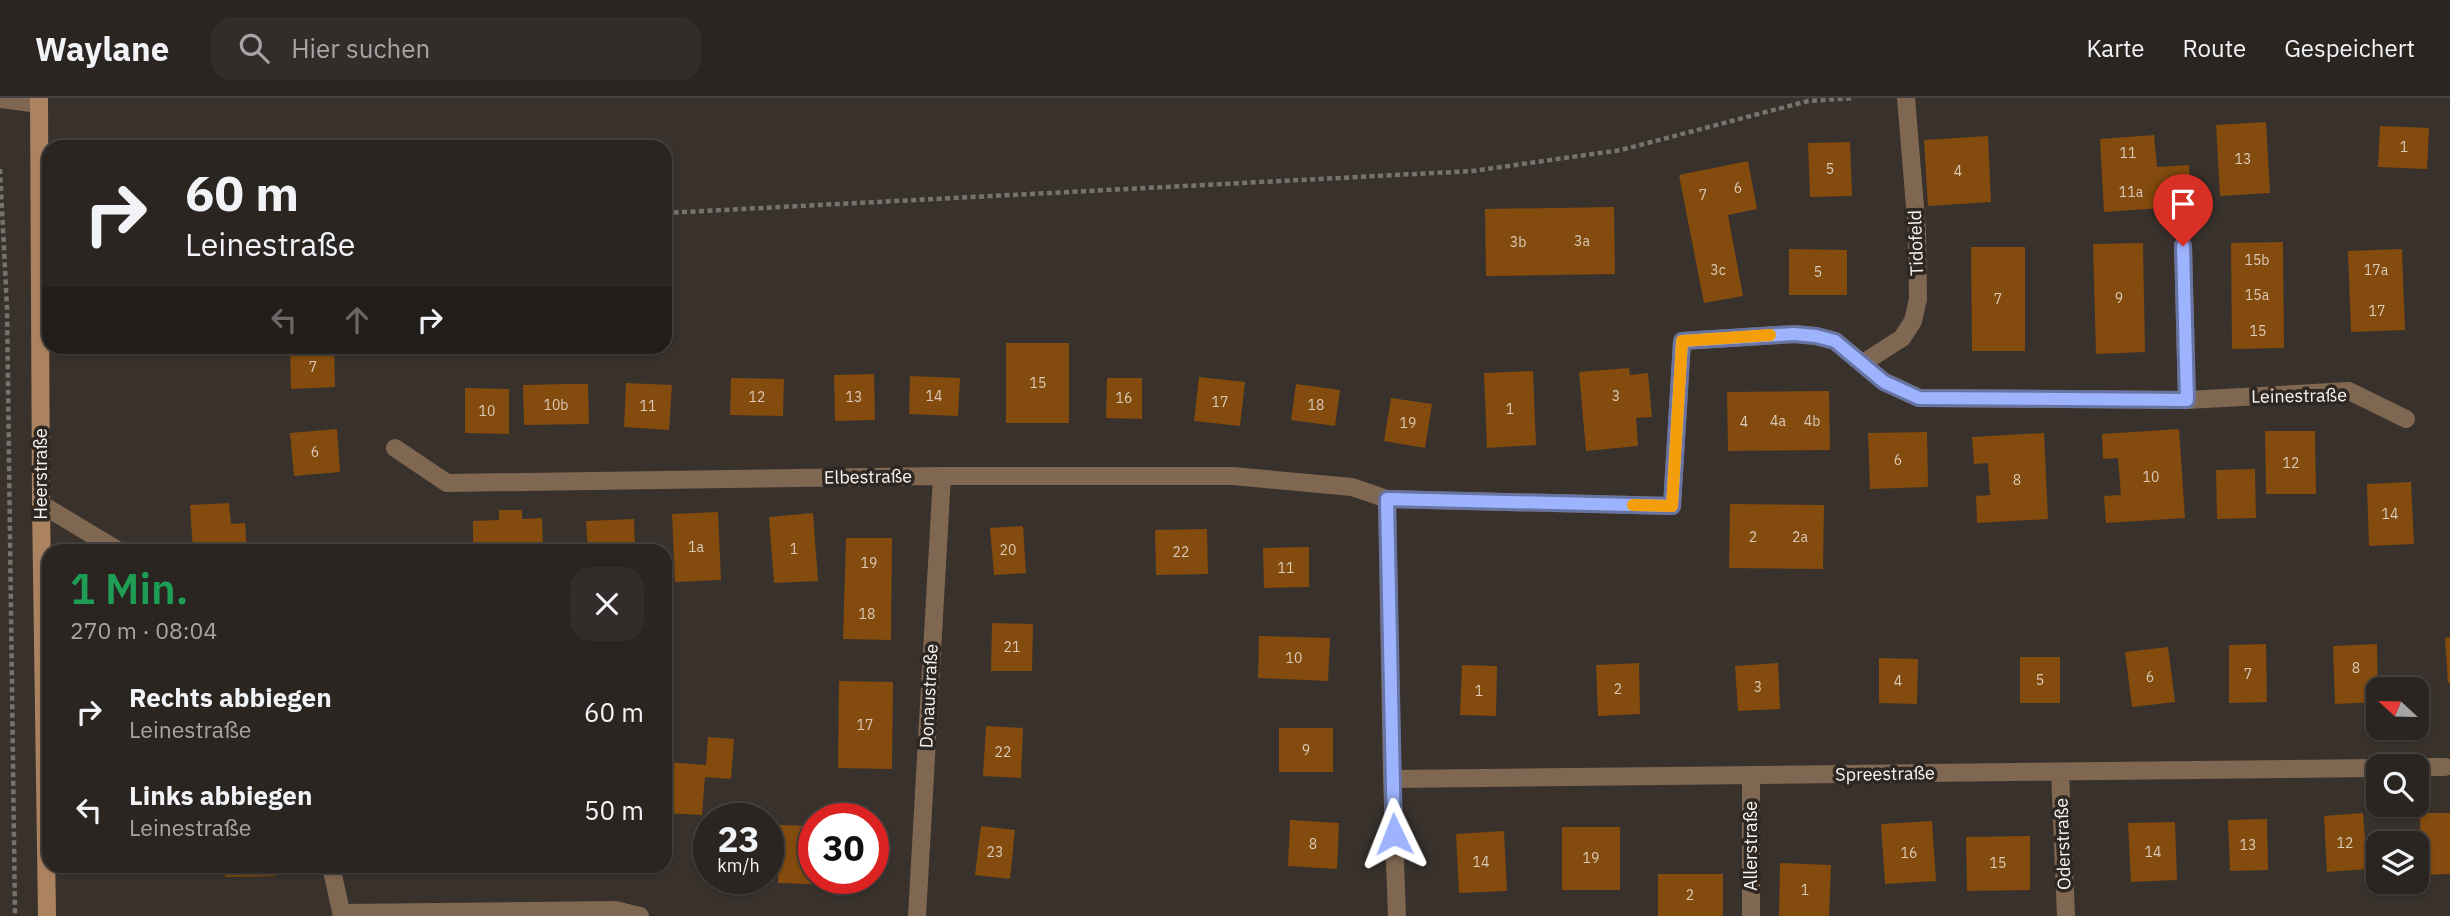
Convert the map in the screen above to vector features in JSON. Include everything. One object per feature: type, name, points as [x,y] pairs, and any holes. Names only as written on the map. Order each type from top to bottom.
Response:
[{"type":"street","name":"Tidofeld","points":[[1863,363],[1902,338],[1913,321],[1918,299],[1917,231],[1906,98]]},
{"type":"street","points":[[0,99],[39,101]]},
{"type":"street","name":"Heerstraße","points":[[39,101],[42,544]]},
{"type":"street","points":[[2183,246],[2187,400]]},
{"type":"street","name":"Leinestraße","points":[[1387,499],[1672,506],[1682,341],[1794,334],[1816,336],[1835,341],[1884,382],[1919,398],[2187,400],[2349,391],[2406,419]]},
{"type":"street","name":"Elbestraße","points":[[395,448],[447,483],[942,476],[1233,476],[1352,488],[1387,499]]},
{"type":"street","name":"Donaustraße","points":[[917,916],[942,476]]},
{"type":"street","points":[[1387,499],[1397,916]]},
{"type":"street","points":[[41,503],[108,544]]},
{"type":"street","points":[[2429,767],[2445,767]]},
{"type":"street","name":"Spreestraße","points":[[1392,779],[2366,768]]},
{"type":"street","name":"Oderstraße","points":[[2060,772],[2066,916]]},
{"type":"street","name":"Allerstraße","points":[[1751,775],[1751,916]]},
{"type":"street","name":"Heerstraße","points":[[47,873],[47,916]]},
{"type":"street","points":[[333,873],[342,915],[615,910],[640,916]]},
{"type":"path","points":[[672,213],[1473,171],[1621,150],[1808,101],[1854,98]]},
{"type":"path","points":[[0,169],[7,321],[15,916]]},
{"type":"building","points":[[2266,122],[2270,193],[2220,196],[2216,125]]},
{"type":"building","points":[[2380,126],[2429,128],[2427,169],[2378,167]]},
{"type":"building","points":[[2154,135],[2157,167],[2189,165],[2191,206],[2104,212],[2100,139]]},
{"type":"building","points":[[1988,136],[1991,202],[1928,206],[1924,140]]},
{"type":"building","points":[[1850,142],[1852,196],[1810,197],[1808,143]]},
{"type":"building","points":[[1748,161],[1757,209],[1728,215],[1743,296],[1704,303],[1679,175]]},
{"type":"building","points":[[1614,207],[1615,274],[1486,276],[1485,209]]},
{"type":"building","points":[[2283,242],[2284,348],[2232,349],[2231,243]]},
{"type":"building","points":[[2143,243],[2145,352],[2096,354],[2093,244]]},
{"type":"building","points":[[1971,247],[2025,247],[2025,351],[1972,351]]},
{"type":"building","points":[[1789,249],[1847,250],[1847,295],[1789,295]]},
{"type":"building","points":[[2402,249],[2405,330],[2351,332],[2348,251]]},
{"type":"building","points":[[1006,343],[1069,343],[1069,423],[1006,423]]},
{"type":"building","points":[[290,354],[334,354],[335,387],[291,389]]},
{"type":"building","points":[[1629,368],[1630,375],[1648,373],[1652,417],[1636,418],[1638,446],[1586,451],[1579,372]]},
{"type":"building","points":[[1533,371],[1536,445],[1487,448],[1484,373]]},
{"type":"building","points":[[874,374],[875,420],[835,421],[834,375]]},
{"type":"building","points":[[910,376],[960,378],[958,416],[909,414]]},
{"type":"building","points":[[1199,377],[1245,382],[1240,426],[1194,421]]},
{"type":"building","points":[[731,378],[784,379],[783,416],[730,415]]},
{"type":"building","points":[[1107,378],[1142,378],[1142,419],[1106,418]]},
{"type":"building","points":[[626,383],[672,385],[669,430],[624,427]]},
{"type":"building","points":[[588,384],[589,424],[524,425],[523,385]]},
{"type":"building","points":[[1296,384],[1340,390],[1335,426],[1291,420]]},
{"type":"building","points":[[465,388],[509,389],[509,434],[465,433]]},
{"type":"building","points":[[1829,391],[1830,450],[1728,451],[1727,392]]},
{"type":"building","points":[[1391,398],[1432,404],[1425,448],[1384,441]]},
{"type":"building","points":[[337,429],[340,472],[294,476],[290,433]]},
{"type":"building","points":[[2179,429],[2185,518],[2106,523],[2104,496],[2121,495],[2118,458],[2103,459],[2102,434]]},
{"type":"building","points":[[2265,431],[2315,431],[2316,494],[2266,494]]},
{"type":"building","points":[[1927,432],[1928,487],[1870,489],[1868,433]]},
{"type":"building","points":[[2044,433],[2048,519],[1977,523],[1976,496],[1990,495],[1988,463],[1974,464],[1972,437]]},
{"type":"building","points":[[2255,469],[2256,518],[2217,519],[2216,470]]},
{"type":"building","points":[[2411,482],[2414,544],[2369,546],[2367,484]]},
{"type":"building","points":[[229,503],[231,524],[245,523],[246,544],[193,544],[190,505]]},
{"type":"building","points":[[1730,504],[1824,505],[1823,569],[1729,568]]},
{"type":"building","points":[[499,510],[522,510],[522,519],[542,518],[543,544],[473,544],[473,521],[499,520]]},
{"type":"building","points":[[718,512],[721,580],[675,582],[672,514]]},
{"type":"building","points":[[813,513],[818,581],[774,583],[769,517]]},
{"type":"building","points":[[634,519],[635,544],[588,544],[586,521]]},
{"type":"building","points":[[1023,526],[1026,573],[994,575],[990,528]]},
{"type":"building","points":[[1207,529],[1208,574],[1156,575],[1155,530]]},
{"type":"building","points":[[846,538],[892,538],[891,640],[843,639]]},
{"type":"building","points":[[1309,547],[1309,587],[1264,588],[1263,548]]},
{"type":"building","points":[[992,623],[1033,624],[1032,671],[991,671]]},
{"type":"building","points":[[1259,636],[1330,638],[1328,681],[1258,678]]},
{"type":"building","points":[[2450,637],[2450,683],[2448,683],[2445,638]]},
{"type":"building","points":[[2266,644],[2267,702],[2229,703],[2229,645]]},
{"type":"building","points":[[2377,644],[2378,677],[2366,677],[2366,703],[2335,704],[2333,646]]},
{"type":"building","points":[[2168,647],[2175,702],[2132,707],[2125,652]]},
{"type":"building","points":[[2020,657],[2060,657],[2060,703],[2020,703]]},
{"type":"building","points":[[1879,658],[1918,659],[1917,704],[1879,703]]},
{"type":"building","points":[[1639,663],[1640,714],[1598,716],[1596,665]]},
{"type":"building","points":[[1778,663],[1780,709],[1738,711],[1735,666]]},
{"type":"building","points":[[1462,665],[1497,666],[1496,716],[1460,715]]},
{"type":"building","points":[[839,681],[893,682],[892,769],[838,768]]},
{"type":"building","points":[[986,726],[1023,728],[1021,778],[983,776]]},
{"type":"building","points":[[1279,728],[1333,728],[1333,772],[1279,772]]},
{"type":"building","points":[[708,737],[734,739],[731,779],[705,777],[703,803],[693,803],[693,815],[672,813],[672,763],[706,765]]},
{"type":"building","points":[[2363,813],[2366,869],[2327,872],[2324,816]]},
{"type":"building","points":[[2429,813],[2450,813],[2450,874],[2429,875],[2429,831],[2420,831],[2420,817],[2429,817]]},
{"type":"building","points":[[2267,819],[2268,870],[2230,871],[2228,820]]},
{"type":"building","points":[[1290,820],[1339,823],[1337,869],[1288,866]]},
{"type":"building","points":[[1932,821],[1936,881],[1885,884],[1881,824]]},
{"type":"building","points":[[2175,822],[2177,880],[2131,882],[2128,823]]},
{"type":"building","points":[[784,825],[798,826],[798,884],[784,883]]},
{"type":"building","points":[[981,826],[1015,830],[1010,879],[975,875]]},
{"type":"building","points":[[1562,827],[1620,827],[1620,890],[1562,890]]},
{"type":"building","points":[[1504,831],[1507,891],[1459,893],[1456,834]]},
{"type":"building","points":[[2030,836],[2030,890],[1967,891],[1966,837]]},
{"type":"building","points":[[1780,863],[1831,865],[1829,916],[1779,916]]},
{"type":"building","points":[[225,873],[275,873],[275,876],[225,877]]},
{"type":"building","points":[[1658,874],[1723,874],[1723,916],[1658,916]]},
{"type":"slow traffic","points":[[1633,505],[1672,506],[1682,341],[1770,335]]},
{"type":"route","points":[[1394,834],[1387,499],[1672,506],[1682,341],[1794,334],[1816,336],[1835,341],[1884,382],[1919,398],[2187,400],[2183,246]]}]
